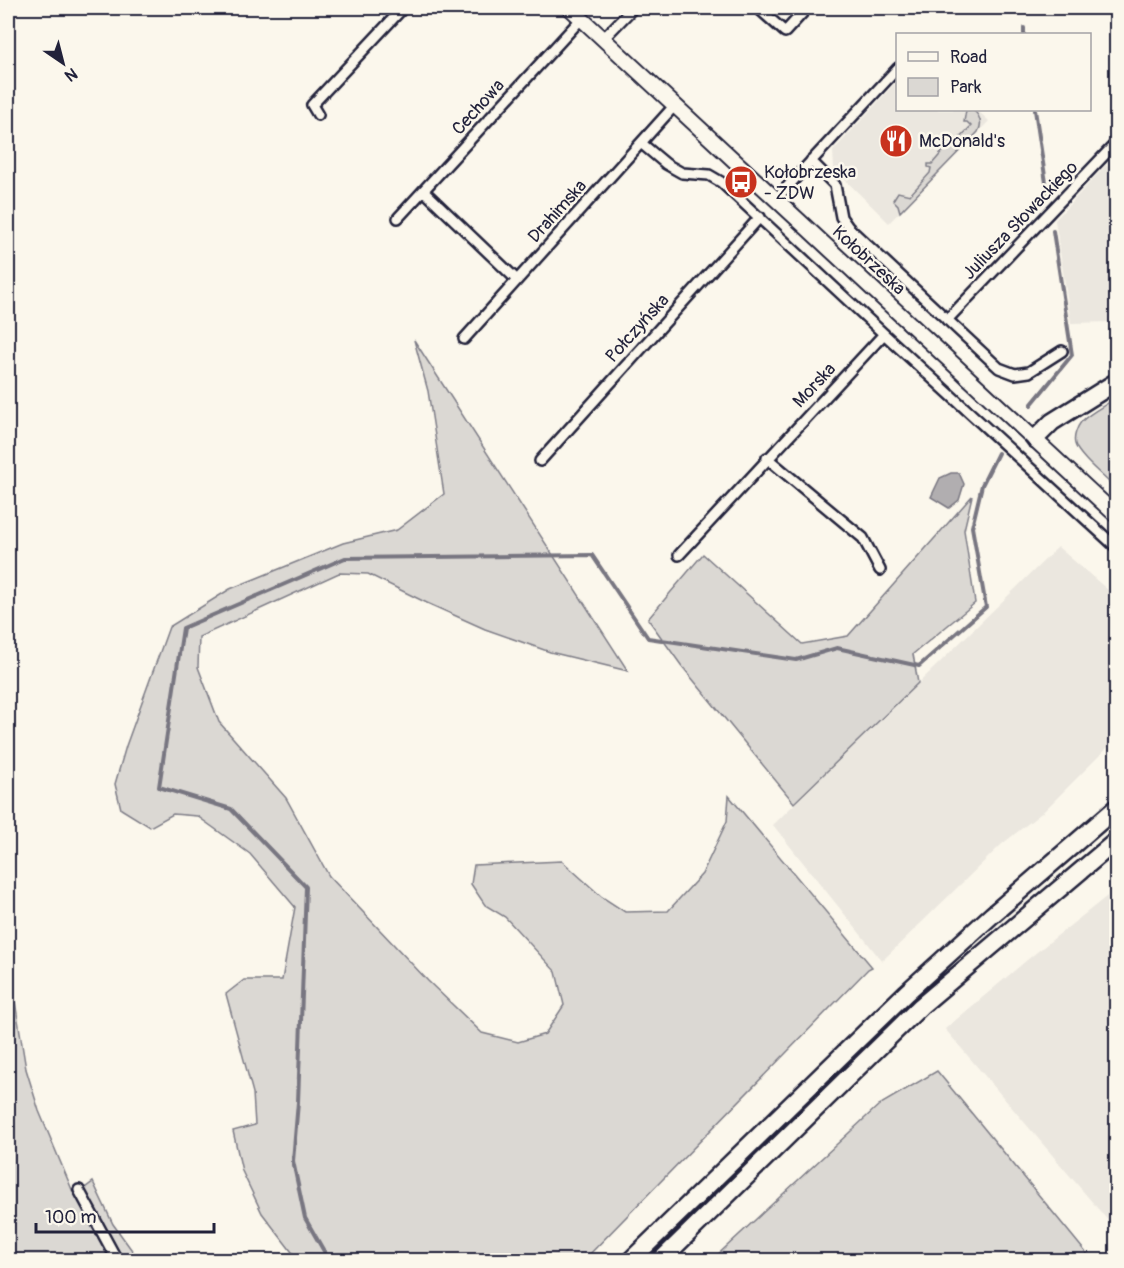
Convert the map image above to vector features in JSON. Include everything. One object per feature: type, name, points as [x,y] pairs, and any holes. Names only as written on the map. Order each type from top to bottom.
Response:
[{"type":"highway","points":[[1035,439],[1052,422],[1116,382]]},
{"type":"highway","points":[[631,1260],[906,993],[1116,808]]},
{"type":"highway","points":[[662,1260],[921,1006],[1116,841]]},
{"type":"main road","name":"Kołobrzeska","points":[[570,8],[1116,515]]},
{"type":"street","points":[[318,115],[312,105],[403,8]]},
{"type":"street","points":[[604,38],[633,8]]},
{"type":"street","points":[[758,8],[785,32],[807,8]]},
{"type":"street","name":"Cechowa","points":[[398,218],[582,18]]},
{"type":"street","points":[[776,199],[896,69]]},
{"type":"street","name":"Drahimska","points":[[464,339],[675,105]]},
{"type":"street","points":[[641,142],[666,164],[682,173],[709,175],[721,182],[1116,547]]},
{"type":"street","name":"Juliusza Słowackiego","points":[[947,320],[1116,143]]},
{"type":"street","points":[[812,161],[835,185],[841,217],[848,227],[999,368],[1015,374],[1029,372],[1062,351]]},
{"type":"street","points":[[424,191],[517,280]]},
{"type":"street","name":"Połczyńska","points":[[540,461],[760,217]]},
{"type":"street","name":"Morska","points":[[679,555],[884,334]]},
{"type":"street","points":[[767,458],[863,538],[880,570]]},
{"type":"street","points":[[80,1190],[117,1260]]},
{"type":"shaded area","points":[[896,82],[896,111],[978,111],[989,121],[889,223],[834,169],[833,151]]},
{"type":"shaded area","points":[[1106,165],[1116,175],[1116,317],[1111,322],[1071,323],[1055,220]]},
{"type":"shaded area","points":[[951,473],[959,473],[964,484],[959,500],[949,508],[931,497],[940,478]]},
{"type":"shaded area","points":[[1058,547],[1116,597],[1116,739],[1044,811],[1002,844],[882,961],[773,825]]},
{"type":"shaded area","points":[[1116,889],[1116,1230],[945,1029]]},
{"type":"green space","points":[[966,111],[974,111],[979,117],[978,132],[900,212],[893,200],[898,192],[910,195],[930,173],[931,168],[928,164],[932,164],[950,143],[956,142],[971,126],[964,122]]},
{"type":"green space","points":[[414,340],[628,671],[550,652],[485,629],[368,574],[339,573],[199,637],[198,667],[219,722],[286,798],[329,876],[428,981],[482,1033],[518,1042],[545,1034],[564,1005],[556,972],[505,917],[485,905],[471,884],[474,865],[562,861],[602,897],[625,912],[668,911],[702,874],[727,821],[729,796],[872,967],[584,1260],[298,1260],[262,1213],[242,1171],[233,1131],[255,1125],[253,1093],[226,994],[244,980],[282,980],[295,907],[250,854],[197,816],[173,814],[150,827],[121,809],[115,784],[126,746],[169,627],[230,589],[343,543],[397,530],[444,494],[428,391]]},
{"type":"green space","points":[[1116,398],[1116,489],[1081,455],[1075,441],[1081,422]]},
{"type":"green space","points":[[972,496],[964,530],[975,603],[913,654],[918,683],[794,803],[681,665],[648,619],[703,554],[802,644],[848,636]]},
{"type":"green space","points":[[8,958],[26,1069],[39,1111],[73,1192],[93,1182],[113,1224],[139,1260],[8,1260]]},
{"type":"green space","points":[[937,1071],[1092,1260],[712,1260],[879,1105]]},
{"type":"waterway","points":[[1024,28],[1024,33]]},
{"type":"waterway","points":[[1035,111],[1048,196]]},
{"type":"waterway","points":[[1031,405],[1072,355],[1053,231]]},
{"type":"waterway","points":[[329,1260],[305,1218],[293,1161],[298,1102],[306,887],[231,809],[159,787],[183,628],[345,558],[592,555],[648,638],[796,660],[837,648],[919,666],[986,607],[972,527],[982,485],[998,453]]},
{"type":"place","name":"McDonald's","points":[[896,141]]},
{"type":"place","name":"Kołobrzeska - ZDW","points":[[741,182]]}]
